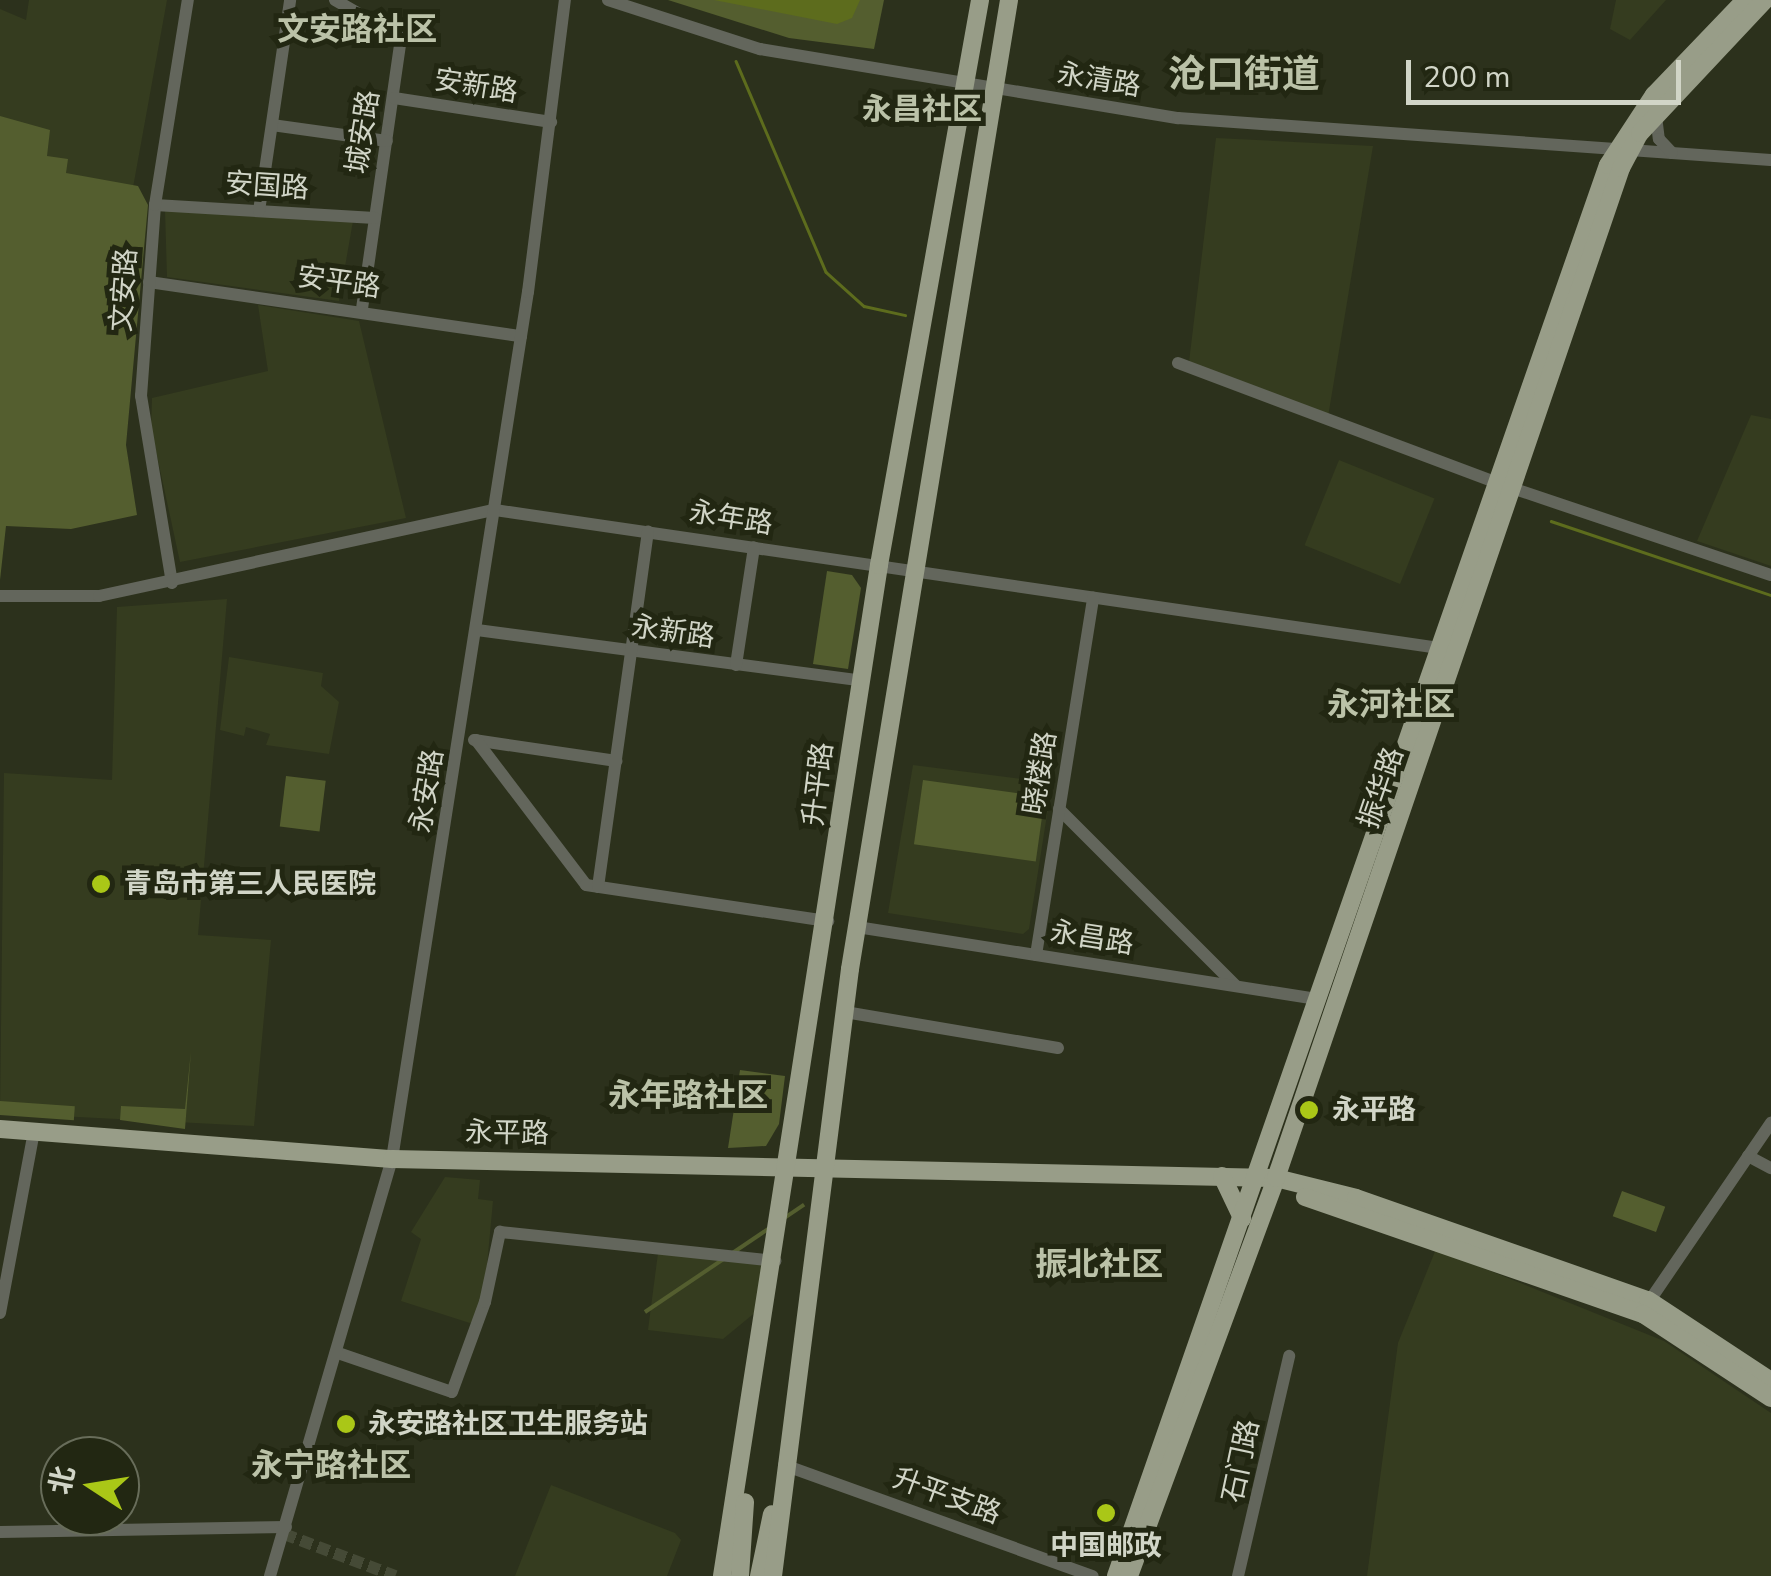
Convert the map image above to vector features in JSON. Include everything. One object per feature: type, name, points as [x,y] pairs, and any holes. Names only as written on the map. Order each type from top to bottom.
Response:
[{"type":"main road","name":"升平路","points":[[722,1576],[746,1456],[879,565],[980,0]]},
{"type":"main road","points":[[773,1576],[844,1012],[910,572],[1009,0]]},
{"type":"main road","name":"振华路","points":[[1129,1576],[1274,1183],[1504,485],[1623,147],[1746,0]]},
{"type":"main road","name":"振华路","points":[[1623,147],[1765,0]]},
{"type":"main road","name":"振华路","points":[[1116,1576],[1318,998],[1450,649]]},
{"type":"main road","name":"永平路","points":[[0,1129],[392,1159],[1254,1177],[1356,1198],[1645,1307],[1771,1382]]},
{"type":"main road","points":[[1222,1176],[1242,1218]]},
{"type":"main road","name":"永平路","points":[[1645,1307],[1771,1398]]},
{"type":"main road","points":[[746,1456],[759,1576]]},
{"type":"main road","points":[[740,1576],[754,1549],[784,1465]]},
{"type":"street","name":"文安路","points":[[172,583],[141,396],[155,204],[188,0]]},
{"type":"street","points":[[259,211],[290,0]]},
{"type":"street","name":"城安路","points":[[334,0],[401,38],[362,309]]},
{"type":"street","name":"永安路","points":[[270,1576],[392,1159],[469,739],[477,630],[551,122],[565,0]]},
{"type":"street","name":"永清路","points":[[608,0],[760,49],[1280,130],[1623,147],[1771,160]]},
{"type":"street","name":"安新路","points":[[394,98],[551,122]]},
{"type":"street","points":[[1656,114],[1658,140],[1672,153]]},
{"type":"street","points":[[272,125],[387,141]]},
{"type":"street","name":"安国路","points":[[155,204],[375,218]]},
{"type":"street","name":"安平路","points":[[149,282],[362,309],[521,336]]},
{"type":"street","points":[[1178,363],[1504,485],[1771,575]]},
{"type":"street","name":"永年路","points":[[0,596],[100,596],[496,510],[1450,649]]},
{"type":"street","points":[[598,887],[648,531]]},
{"type":"street","points":[[736,665],[754,547]]},
{"type":"street","name":"晓楼路","points":[[1036,955],[1094,598]]},
{"type":"street","name":"永新路","points":[[477,630],[862,681]]},
{"type":"street","points":[[469,739],[616,761]]},
{"type":"street","points":[[469,739],[576,876],[598,887],[828,921]]},
{"type":"street","points":[[1060,809],[1236,986]]},
{"type":"street","name":"永昌路","points":[[857,927],[1318,998]]},
{"type":"street","points":[[844,1012],[1058,1048]]},
{"type":"street","points":[[1645,1307],[1771,1123]]},
{"type":"street","points":[[0,1313],[34,1132]]},
{"type":"street","points":[[1748,1156],[1771,1168]]},
{"type":"street","points":[[338,1353],[452,1392],[485,1302],[500,1232],[776,1262]]},
{"type":"street","name":"石门路","points":[[1238,1576],[1289,1356]]},
{"type":"street","name":"升平支路","points":[[784,1465],[1093,1576]]},
{"type":"street","points":[[0,1532],[286,1527]]},
{"type":"shaded area","points":[[29,0],[167,0],[132,193],[57,183],[0,125],[0,9],[26,20]]},
{"type":"shaded area","points":[[668,0],[884,0],[874,49],[789,38]]},
{"type":"shaded area","points":[[714,0],[860,0],[852,18],[837,24]]},
{"type":"shaded area","points":[[1616,0],[1666,0],[1630,40],[1610,29]]},
{"type":"shaded area","points":[[0,116],[50,130],[47,156],[68,159],[66,173],[138,186],[148,205],[126,445],[137,515],[71,529],[6,526],[0,580]]},
{"type":"shaded area","points":[[1216,138],[1373,146],[1328,417],[1189,362]]},
{"type":"shaded area","points":[[165,210],[353,221],[339,301],[167,277]]},
{"type":"shaded area","points":[[258,305],[359,321],[406,518],[180,562],[151,428],[152,398],[268,371]]},
{"type":"shaded area","points":[[1751,415],[1771,419],[1771,566],[1697,541]]},
{"type":"shaded area","points":[[1339,460],[1434,499],[1400,584],[1305,545]]},
{"type":"shaded area","points":[[827,571],[852,575],[861,588],[848,669],[813,664]]},
{"type":"shaded area","name":"青岛市第三人民医院","points":[[227,599],[198,935],[271,940],[254,1126],[0,1113],[4,773],[112,780],[117,607]]},
{"type":"shaded area","points":[[229,657],[323,673],[321,686],[339,702],[329,754],[266,745],[270,734],[246,727],[244,736],[220,730]]},
{"type":"shaded area","points":[[913,765],[1052,783],[1029,929],[1023,934],[888,913]]},
{"type":"shaded area","points":[[286,776],[326,781],[319,831],[280,827]]},
{"type":"shaded area","points":[[923,780],[1045,797],[1036,861],[914,844]]},
{"type":"shaded area","points":[[191,1051],[185,1129],[120,1120],[121,1106],[185,1109]]},
{"type":"shaded area","points":[[740,1070],[785,1076],[779,1124],[766,1146],[728,1148]]},
{"type":"shaded area","points":[[0,1101],[75,1106],[74,1120],[0,1115]]},
{"type":"shaded area","points":[[445,1177],[480,1180],[478,1199],[493,1201],[485,1287],[473,1324],[401,1301],[421,1239],[411,1232]]},
{"type":"shaded area","points":[[1622,1191],[1665,1207],[1656,1232],[1613,1216]]},
{"type":"shaded area","points":[[803,1203],[805,1206],[646,1314],[644,1310]]},
{"type":"shaded area","points":[[1436,1249],[1664,1341],[1771,1413],[1771,1576],[1367,1576],[1398,1343]]},
{"type":"shaded area","points":[[658,1253],[763,1264],[757,1311],[723,1339],[648,1330]]},
{"type":"shaded area","points":[[551,1485],[675,1533],[681,1540],[667,1576],[515,1576]]},
{"type":"waterway","points":[[736,61],[826,272],[864,306],[905,315]]},
{"type":"waterway","points":[[1551,521],[1771,595]]},
{"type":"tunnel","points":[[284,1534],[395,1576]]},
{"type":"place","name":"青岛市第三人民医院","points":[[101,884]]},
{"type":"place","name":"永平路","points":[[1309,1110]]},
{"type":"place","name":"永安路社区卫生服务站","points":[[346,1424]]},
{"type":"place","name":"中国邮政","points":[[1106,1513]]},
{"type":"district","name":"文安路社区","points":[[357,30]]},
{"type":"district","name":"沧口街道","points":[[1244,75]]},
{"type":"district","name":"永昌社区","points":[[922,110]]},
{"type":"district","name":"永河社区","points":[[1391,705]]},
{"type":"district","name":"永年路社区","points":[[688,1096]]},
{"type":"district","name":"振北社区","points":[[1099,1265]]},
{"type":"district","name":"永宁路社区","points":[[331,1466]]}]
